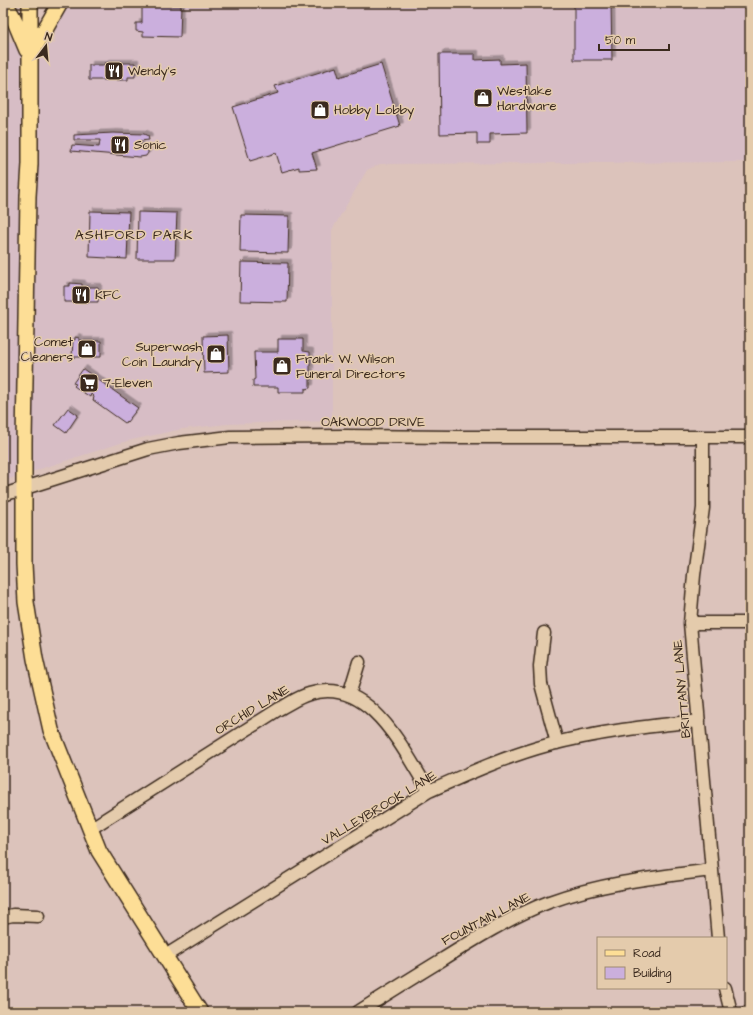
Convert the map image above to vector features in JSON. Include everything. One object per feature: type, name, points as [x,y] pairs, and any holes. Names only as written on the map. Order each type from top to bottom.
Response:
[{"type":"main road","points":[[5,3],[14,19],[30,56]]},
{"type":"main road","points":[[30,3],[30,164],[28,196],[24,488],[26,602],[31,638],[51,730],[99,851],[200,1012]]},
{"type":"main road","points":[[30,56],[60,3]]},
{"type":"street","name":"OAKWOOD DRIVE","points":[[3,495],[148,449],[179,443],[230,437],[750,437]]},
{"type":"street","name":"BRITTANY LANE","points":[[703,437],[703,508],[694,575],[690,623],[718,937]]},
{"type":"street","points":[[690,623],[750,623]]},
{"type":"street","points":[[544,634],[540,666],[541,684],[557,743]]},
{"type":"street","points":[[349,695],[359,662]]},
{"type":"street","name":"ORCHID LANE","points":[[90,829],[279,709],[310,694],[321,692],[333,692],[349,695],[366,704],[377,714],[389,728],[428,791]]},
{"type":"street","name":"VALLEYBROOK LANE","points":[[165,956],[428,791],[464,775],[557,743],[596,735],[699,721]]},
{"type":"street","name":"FOUNTAIN LANE","points":[[358,1012],[480,936],[539,906],[605,886],[712,870]]},
{"type":"street","points":[[3,917],[13,915],[38,916]]},
{"type":"street","points":[[725,989],[730,1012]]},
{"type":"shaded area","points":[[66,3],[750,3],[750,162],[380,164],[367,170],[332,230],[332,421],[227,424],[182,429],[127,441],[3,481],[3,21],[6,42],[55,44],[56,25],[61,10]]},
{"type":"building","points":[[142,3],[171,3],[171,6],[181,6],[180,37],[143,36],[143,32],[136,31],[136,23],[142,23]]},
{"type":"building","points":[[574,3],[611,3],[612,60],[574,60]]},
{"type":"building","name":"Westlake Hardware","points":[[439,54],[475,54],[475,60],[500,59],[500,64],[526,63],[527,133],[490,134],[490,144],[477,144],[477,133],[440,134]]},
{"type":"building","points":[[105,63],[135,63],[135,77],[128,77],[128,80],[89,80],[89,65],[105,65]]},
{"type":"building","points":[[381,64],[400,126],[312,153],[317,169],[299,170],[299,167],[282,172],[276,153],[250,161],[233,107],[278,93],[275,86],[336,67],[339,77]]},
{"type":"building","name":"Sonic","points":[[113,133],[144,134],[148,136],[149,140],[140,141],[140,147],[148,148],[148,153],[146,156],[140,157],[71,151],[72,145],[99,147],[100,140],[74,140],[74,135]]},
{"type":"building","points":[[90,211],[129,212],[127,259],[89,257]]},
{"type":"building","points":[[138,212],[177,213],[175,259],[137,259]]},
{"type":"building","points":[[241,215],[289,216],[288,253],[240,252]]},
{"type":"building","points":[[241,262],[288,263],[287,302],[240,301]]},
{"type":"building","points":[[70,283],[82,284],[82,287],[98,287],[98,302],[64,302],[64,286],[70,286]]},
{"type":"building","name":"Superwash Coin Laundry","points":[[228,335],[229,372],[204,373],[203,336]]},
{"type":"building","name":"Comet Cleaners","points":[[75,337],[79,338],[79,341],[101,341],[101,357],[72,357],[73,339],[75,340]]},
{"type":"building","name":"Frank W. Wilson Funeral Directors","points":[[278,339],[303,339],[303,351],[310,352],[310,388],[305,389],[305,392],[278,392],[278,387],[253,387],[253,380],[255,379],[254,352],[278,352]]},
{"type":"building","points":[[83,369],[138,408],[127,422],[126,421],[125,423],[93,400],[94,397],[91,394],[90,397],[74,386],[76,384],[73,383]]},
{"type":"building","name":"7-Eleven","points":[[68,408],[78,415],[66,433],[55,425]]},
{"type":"place","name":"Wendy's","points":[[114,71]]},
{"type":"place","name":"Westlake Hardware","points":[[483,98]]},
{"type":"place","name":"Hobby Lobby","points":[[320,110]]},
{"type":"place","name":"Sonic","points":[[120,145]]},
{"type":"place","name":"KFC","points":[[81,295]]},
{"type":"place","name":"Comet Cleaners","points":[[87,349]]},
{"type":"place","name":"Superwash Coin Laundry","points":[[216,354]]},
{"type":"place","name":"Frank W. Wilson Funeral Directors","points":[[282,366]]},
{"type":"place","name":"7-Eleven","points":[[89,383]]},
{"type":"district","name":"ASHFORD PARK","points":[[134,235]]}]
